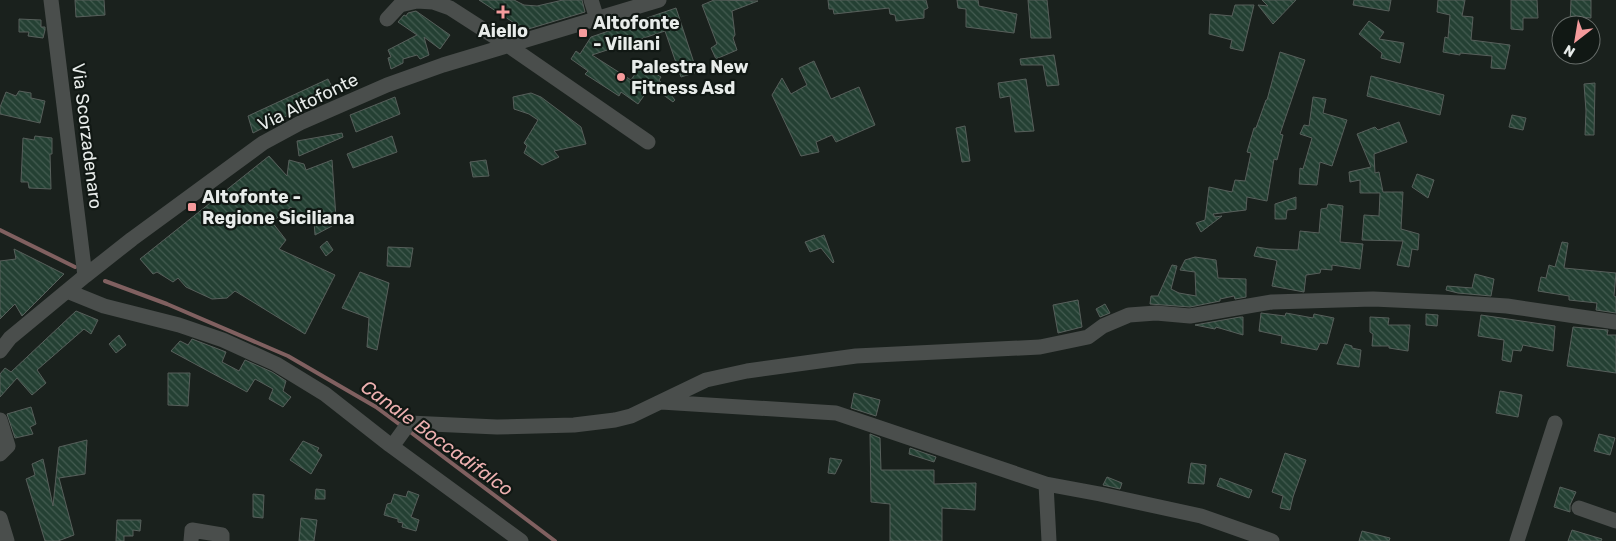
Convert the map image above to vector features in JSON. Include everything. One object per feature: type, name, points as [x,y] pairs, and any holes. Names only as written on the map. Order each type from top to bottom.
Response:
[{"type":"street","name":"Via Scorzadenaro","points":[[51,0],[85,276]]},
{"type":"street","points":[[592,0],[597,19]]},
{"type":"street","name":"Via Altofonte","points":[[0,351],[10,338],[85,276],[216,177],[264,143],[300,123],[387,85],[444,65],[659,0]]},
{"type":"street","points":[[387,19],[400,5],[417,1],[450,4],[648,142]]},
{"type":"street","points":[[67,291],[104,306],[179,325],[222,340],[276,364],[325,394],[384,442],[400,434],[615,420],[631,416],[706,380],[748,371],[856,356],[1040,347],[1088,337],[1103,326],[1129,315],[1190,316],[1272,302],[1373,299],[1507,306],[1616,322]]},
{"type":"street","points":[[661,402],[836,413],[1046,484],[1201,516],[1272,541]]},
{"type":"street","points":[[0,420],[8,446],[0,454]]},
{"type":"street","points":[[1517,541],[1555,422]]},
{"type":"street","points":[[400,434],[522,541]]},
{"type":"street","points":[[1046,484],[1049,541]]},
{"type":"street","points":[[1579,508],[1616,521]]},
{"type":"street","points":[[0,518],[7,541]]},
{"type":"street","points":[[191,541],[192,530],[222,535],[222,541]]},
{"type":"building","points":[[75,0],[104,0],[105,15],[76,17]]},
{"type":"building","points":[[479,0],[514,0],[524,5],[537,6],[563,0],[582,0],[585,12],[525,30]]},
{"type":"building","points":[[714,0],[758,1],[732,11],[735,35],[733,38],[737,50],[716,59],[711,48],[717,44],[702,5]]},
{"type":"building","points":[[828,0],[926,0],[928,8],[924,10],[924,18],[896,21],[895,15],[890,14],[889,8],[834,14],[833,9],[829,9]]},
{"type":"building","points":[[957,0],[978,0],[979,6],[1017,14],[1014,33],[966,27],[966,9],[958,8]]},
{"type":"building","points":[[1028,0],[1047,0],[1051,38],[1031,38]]},
{"type":"building","points":[[1262,0],[1296,0],[1273,24],[1258,5],[1268,6]]},
{"type":"building","points":[[1354,0],[1391,0],[1389,11],[1353,5]]},
{"type":"building","points":[[1438,0],[1465,0],[1462,16],[1473,17],[1471,40],[1510,45],[1505,69],[1491,68],[1492,56],[1460,53],[1460,55],[1443,52],[1445,37],[1448,38],[1450,15],[1437,12]]},
{"type":"building","points":[[1511,0],[1537,0],[1538,18],[1523,18],[1523,30],[1511,29]]},
{"type":"building","points":[[1571,0],[1591,0],[1591,15],[1570,15]]},
{"type":"building","points":[[1235,5],[1254,5],[1243,51],[1230,48],[1232,40],[1209,34],[1210,14],[1232,16]]},
{"type":"building","points":[[676,8],[697,72],[681,77],[665,31],[592,55],[631,80],[641,65],[661,77],[659,80],[675,100],[673,102],[651,86],[638,104],[621,92],[619,96],[585,74],[588,71],[571,59],[576,51],[580,54],[591,37]]},
{"type":"building","points":[[416,11],[450,35],[440,49],[424,37],[429,55],[420,59],[417,55],[403,59],[403,63],[391,69],[388,58],[391,57],[388,50],[417,35],[398,22],[404,15],[406,16],[408,13]]},
{"type":"building","points":[[19,19],[41,20],[41,27],[45,27],[43,38],[28,36],[29,32],[19,32]]},
{"type":"building","points":[[1369,21],[1384,32],[1379,39],[1404,43],[1400,63],[1381,58],[1382,53],[1359,34]]},
{"type":"building","points":[[1280,52],[1305,60],[1280,134],[1283,135],[1277,160],[1274,159],[1267,201],[1247,197],[1246,210],[1213,214],[1215,217],[1222,216],[1201,232],[1196,223],[1205,220],[1209,187],[1232,192],[1235,180],[1245,181],[1251,153],[1247,152],[1254,128],[1256,128],[1267,100]]},
{"type":"building","points":[[1054,55],[1059,85],[1047,86],[1043,65],[1021,65],[1020,59]]},
{"type":"building","points":[[814,61],[831,99],[859,87],[875,125],[836,142],[832,135],[816,142],[819,152],[801,156],[772,95],[782,78],[791,94],[807,85],[799,68]]},
{"type":"building","points":[[1371,76],[1444,95],[1440,115],[1367,96]]},
{"type":"building","points":[[328,79],[333,89],[311,99],[312,103],[253,133],[248,116]]},
{"type":"building","points":[[1026,79],[1034,131],[1015,132],[1010,96],[1000,98],[998,83]]},
{"type":"building","points":[[1595,83],[1594,135],[1585,135],[1584,84]]},
{"type":"building","points":[[19,91],[31,93],[31,98],[45,101],[40,123],[0,114],[0,107],[6,92],[16,96]]},
{"type":"building","points":[[531,93],[541,97],[581,127],[586,144],[554,151],[559,157],[542,165],[524,153],[527,146],[524,143],[538,120],[529,114],[514,109],[513,97]]},
{"type":"building","points":[[395,97],[400,114],[356,132],[350,115]]},
{"type":"building","points":[[1313,97],[1326,99],[1323,113],[1347,120],[1332,166],[1320,162],[1317,185],[1299,184],[1300,168],[1303,169],[1312,138],[1300,134],[1304,125],[1309,126]]},
{"type":"building","points":[[1512,115],[1526,118],[1523,130],[1509,127]]},
{"type":"building","points":[[1399,122],[1407,142],[1374,154],[1375,173],[1379,172],[1383,192],[1403,192],[1401,229],[1419,234],[1418,250],[1412,249],[1409,267],[1397,265],[1403,241],[1362,240],[1364,215],[1379,216],[1380,193],[1360,193],[1360,180],[1350,182],[1349,172],[1371,167],[1357,134],[1375,127],[1378,130]]},
{"type":"building","points":[[965,126],[970,161],[962,162],[956,128]]},
{"type":"building","points":[[342,133],[343,137],[299,156],[297,141]]},
{"type":"building","points":[[35,136],[52,138],[52,154],[50,154],[51,189],[29,188],[28,182],[21,182],[23,138],[34,140]]},
{"type":"building","points":[[392,136],[397,152],[353,168],[347,154]]},
{"type":"building","points":[[269,156],[287,176],[289,160],[304,164],[306,170],[332,160],[336,218],[332,220],[332,226],[315,235],[314,221],[298,224],[291,207],[272,222],[286,240],[279,249],[335,275],[305,334],[235,291],[227,298],[212,299],[186,287],[178,278],[173,282],[157,272],[153,274],[140,259]]},
{"type":"building","points":[[486,160],[489,176],[473,177],[470,162]]},
{"type":"building","points":[[1417,174],[1434,180],[1428,198],[1412,187]]},
{"type":"building","points":[[1296,197],[1296,209],[1287,210],[1286,219],[1275,219],[1275,204]]},
{"type":"building","points":[[1328,204],[1343,206],[1340,242],[1363,244],[1360,269],[1332,265],[1332,270],[1321,269],[1320,273],[1306,275],[1304,292],[1272,286],[1277,261],[1254,256],[1257,247],[1298,250],[1300,231],[1319,233],[1321,209],[1327,208]]},
{"type":"building","points":[[824,235],[833,263],[821,248],[810,252],[805,242]]},
{"type":"building","points":[[327,241],[333,250],[326,256],[320,247]]},
{"type":"building","points":[[1562,242],[1568,243],[1564,268],[1616,273],[1614,296],[1616,297],[1616,313],[1596,310],[1597,303],[1569,300],[1569,296],[1538,291],[1541,277],[1546,278],[1549,265],[1555,267]]},
{"type":"building","points":[[388,247],[413,248],[410,267],[387,266]]},
{"type":"building","points":[[14,249],[64,274],[22,316],[15,304],[0,319],[0,261],[16,259]]},
{"type":"building","points":[[1195,257],[1216,260],[1218,278],[1246,279],[1246,297],[1235,299],[1234,296],[1190,307],[1150,304],[1151,296],[1158,296],[1172,265],[1177,266],[1171,289],[1179,293],[1196,296],[1195,272],[1180,270],[1185,260]]},
{"type":"building","points":[[360,272],[389,283],[377,350],[367,347],[369,318],[342,308]]},
{"type":"building","points":[[1475,274],[1494,279],[1491,296],[1446,290],[1447,286],[1472,288]]},
{"type":"building","points":[[1078,300],[1082,327],[1058,333],[1053,305]]},
{"type":"building","points":[[1105,304],[1110,313],[1100,317],[1096,309]]},
{"type":"building","points":[[76,311],[98,320],[91,334],[84,329],[37,370],[46,383],[32,395],[17,378],[0,397],[0,374],[5,368],[11,372]]},
{"type":"building","points":[[1261,313],[1285,316],[1286,313],[1313,318],[1314,314],[1334,318],[1327,344],[1320,343],[1317,350],[1281,343],[1282,336],[1259,331]]},
{"type":"building","points":[[1426,314],[1438,315],[1437,326],[1426,325]]},
{"type":"building","points":[[1481,315],[1555,326],[1553,351],[1523,345],[1521,351],[1513,350],[1511,362],[1502,360],[1504,340],[1478,336]]},
{"type":"building","points":[[1243,317],[1243,335],[1216,327],[1215,329],[1195,325]]},
{"type":"building","points":[[1370,317],[1389,318],[1388,325],[1410,325],[1408,351],[1389,348],[1389,346],[1372,346],[1373,334],[1370,332]]},
{"type":"building","points":[[1573,327],[1608,330],[1607,335],[1616,335],[1616,373],[1567,366]]},
{"type":"building","points":[[119,335],[126,345],[116,353],[109,344]]},
{"type":"building","points":[[192,339],[226,352],[222,362],[239,371],[245,360],[272,372],[286,381],[283,391],[291,397],[283,407],[269,399],[273,389],[255,379],[247,392],[171,351],[180,341],[188,345]]},
{"type":"building","points":[[1345,344],[1361,350],[1359,367],[1337,364]]},
{"type":"building","points":[[168,373],[190,373],[188,406],[168,405]]},
{"type":"building","points":[[1500,391],[1522,395],[1518,417],[1496,413]]},
{"type":"building","points":[[854,393],[880,400],[876,416],[851,408]]},
{"type":"building","points":[[31,407],[36,424],[30,427],[33,434],[15,438],[7,414]]},
{"type":"building","points":[[870,434],[880,438],[881,470],[934,470],[934,484],[976,483],[975,510],[942,508],[942,541],[890,541],[890,504],[871,502]]},
{"type":"building","points":[[1599,434],[1615,438],[1610,455],[1594,451]]},
{"type":"building","points":[[87,440],[85,474],[59,478],[74,535],[58,541],[45,541],[26,479],[35,475],[32,464],[43,459],[53,506],[59,447]]},
{"type":"building","points":[[303,441],[319,448],[317,451],[322,455],[311,474],[290,460]]},
{"type":"building","points":[[910,448],[936,457],[934,462],[909,454]]},
{"type":"building","points":[[1285,453],[1306,460],[1290,510],[1280,508],[1283,496],[1272,492]]},
{"type":"building","points":[[830,458],[842,460],[835,474],[828,473]]},
{"type":"building","points":[[1191,463],[1206,465],[1204,484],[1188,483]]},
{"type":"building","points":[[1107,477],[1122,483],[1120,489],[1103,485]]},
{"type":"building","points":[[1220,478],[1252,490],[1249,498],[1217,486]]},
{"type":"building","points":[[1560,487],[1576,492],[1570,505],[1570,512],[1554,507]]},
{"type":"building","points":[[316,489],[325,490],[325,499],[315,499]]},
{"type":"building","points":[[408,491],[419,495],[411,517],[419,520],[416,531],[402,527],[403,523],[398,522],[398,519],[384,515],[387,504],[391,503],[394,494],[406,497]]},
{"type":"building","points":[[253,494],[264,495],[263,518],[253,517]]},
{"type":"building","points":[[301,518],[317,520],[314,541],[299,541]]},
{"type":"building","points":[[117,520],[141,520],[140,531],[133,530],[133,536],[124,536],[124,541],[116,541]]},
{"type":"building","points":[[1572,530],[1602,539],[1601,541],[1568,541]]},
{"type":"building","points":[[1362,531],[1390,538],[1389,541],[1359,541]]},
{"type":"waterway","name":"Canale Boccadifalco","points":[[0,230],[75,267]]},
{"type":"waterway","name":"Canale Boccadifalco","points":[[105,281],[167,304],[288,356],[376,407],[403,427]]},
{"type":"waterway","name":"Canale Boccadifalco","points":[[409,431],[555,541]]},
{"type":"place","name":"Aiello","points":[[503,12]]},
{"type":"place","name":"Altofonte - Villani","points":[[583,33]]},
{"type":"place","name":"Palestra New Fitness Asd","points":[[621,77]]},
{"type":"place","name":"Altofonte - Regione Siciliana","points":[[192,207]]}]
